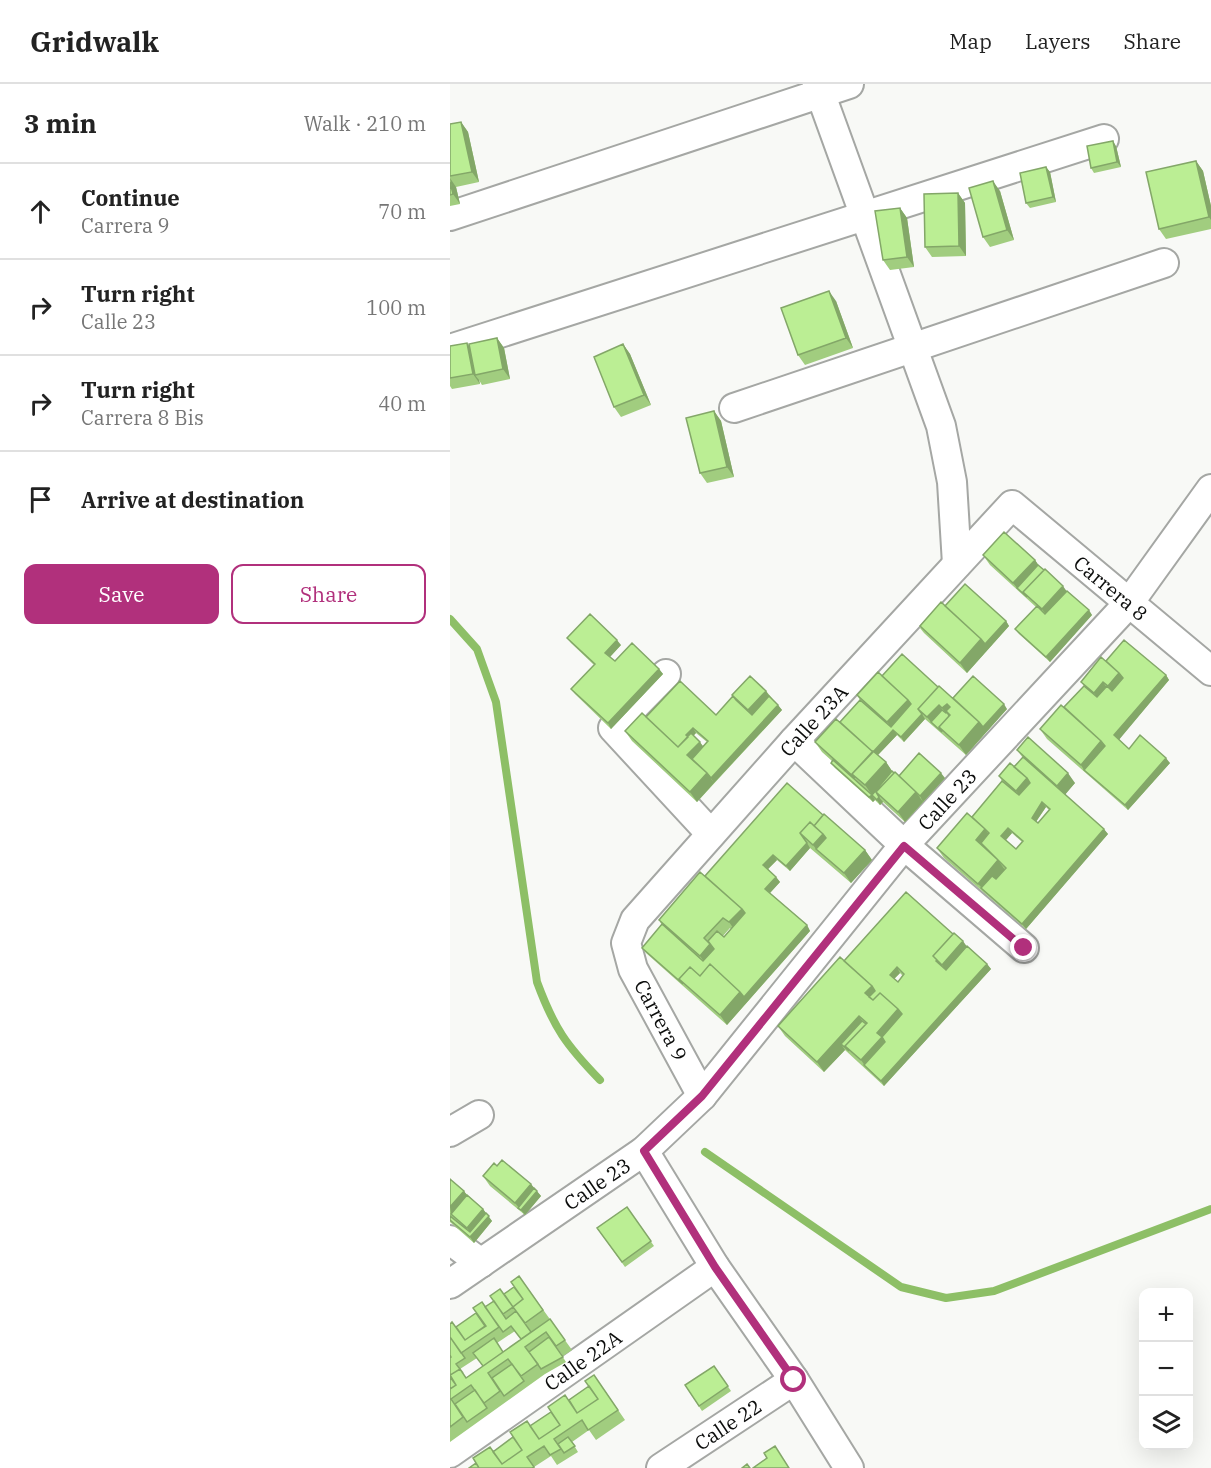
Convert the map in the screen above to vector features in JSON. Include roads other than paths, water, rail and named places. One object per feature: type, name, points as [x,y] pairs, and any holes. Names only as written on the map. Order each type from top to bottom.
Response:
[{"type":"street","points":[[450,216],[819,89],[849,84]]},
{"type":"street","points":[[819,89],[941,426],[952,482],[957,564]]},
{"type":"street","points":[[450,349],[1104,139]]},
{"type":"street","points":[[734,408],[1164,263]]},
{"type":"street","name":"Calle 23","points":[[450,1284],[644,1151],[702,1096],[904,846],[1129,603],[1211,489]]},
{"type":"street","name":"Calle 23A","points":[[626,943],[635,920],[794,741],[1012,505]]},
{"type":"street","name":"Carrera 8","points":[[1012,505],[1211,671]]},
{"type":"street","points":[[666,674],[613,728],[711,834]]},
{"type":"street","points":[[794,741],[904,846],[1024,948]]},
{"type":"street","name":"Carrera 9","points":[[626,943],[633,969],[702,1096]]},
{"type":"street","points":[[450,1132],[479,1114]]},
{"type":"street","points":[[644,1151],[715,1267],[794,1380],[849,1468]]},
{"type":"street","points":[[450,1240],[481,1263]]},
{"type":"street","name":"Calle 22A","points":[[450,1453],[715,1267]]},
{"type":"street","name":"Calle 22","points":[[661,1468],[794,1380]]},
{"type":"waterway","points":[[450,619],[477,649],[496,702],[537,982],[549,1012],[562,1035],[600,1080]]},
{"type":"waterway","points":[[705,1152],[901,1287],[946,1298],[994,1291],[1211,1209]]}]
